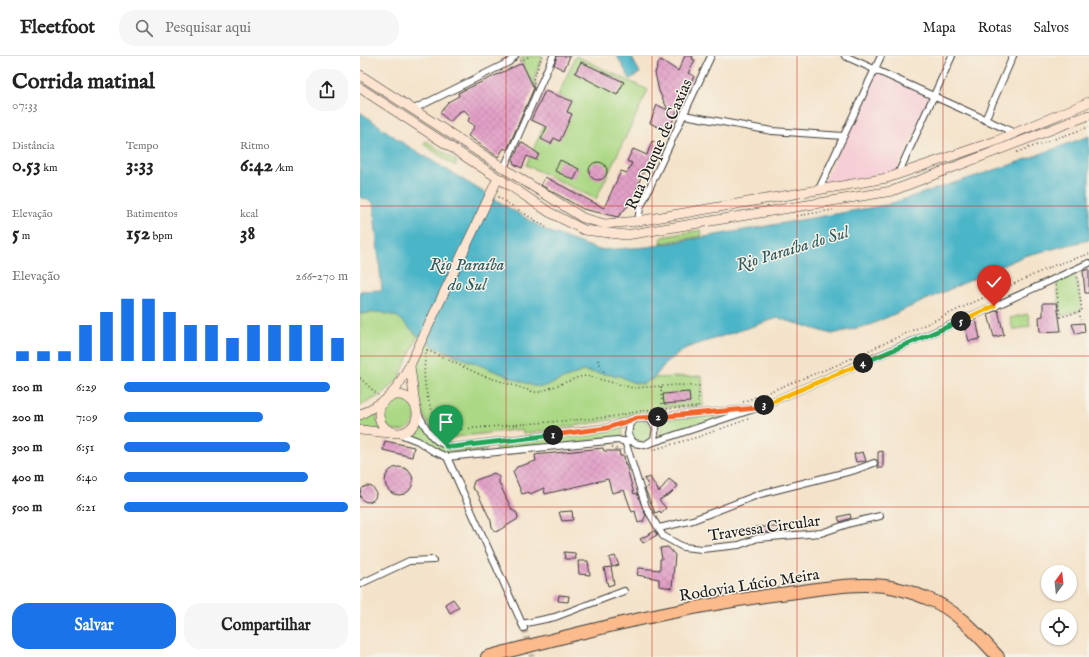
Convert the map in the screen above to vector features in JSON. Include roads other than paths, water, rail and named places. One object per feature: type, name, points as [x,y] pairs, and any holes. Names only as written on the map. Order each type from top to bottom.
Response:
[{"type":"highway","name":"Rodovia Lúcio Meira","points":[[487,657],[545,641],[663,614],[738,600],[844,586],[886,586],[928,598],[958,616],[998,657]]},
{"type":"main road","points":[[360,75],[582,218],[605,224],[638,222],[887,178],[1015,133],[1089,102]]},
{"type":"main road","points":[[360,88],[549,212],[584,230],[626,235],[892,191],[1089,115]]},
{"type":"main road","points":[[360,415],[396,389],[411,361],[497,178],[506,175],[504,168]]},
{"type":"main road","points":[[360,430],[397,433],[411,428],[417,418],[411,361]]},
{"type":"main road","points":[[383,398],[393,395],[406,397],[416,409]]},
{"type":"main road","points":[[383,398],[378,414],[379,421],[387,431],[397,433]]},
{"type":"street","points":[[414,109],[509,62],[515,56]]},
{"type":"street","points":[[504,168],[553,56]]},
{"type":"street","name":"Rua Duque de Caxias","points":[[638,222],[640,208],[711,56]]},
{"type":"street","points":[[845,56],[1015,133]]},
{"type":"street","points":[[819,189],[881,56]]},
{"type":"street","points":[[898,174],[952,56]]},
{"type":"street","points":[[985,120],[1013,56]]},
{"type":"street","points":[[684,115],[772,131],[843,136]]},
{"type":"street","points":[[397,433],[418,441],[433,451],[447,457],[617,440],[642,445],[757,408],[994,306],[1089,263]]},
{"type":"street","points":[[416,409],[439,444],[453,447],[607,428],[637,418],[757,408]]},
{"type":"street","points":[[637,418],[630,423],[628,432],[632,441],[642,445],[654,439],[656,432],[654,425],[646,418]]},
{"type":"street","name":"Travessa Circular","points":[[624,441],[646,507],[664,536],[683,548],[702,549],[739,545],[758,538],[821,533],[851,523],[880,516]]},
{"type":"street","points":[[490,442],[491,453]]},
{"type":"street","points":[[447,457],[523,626],[555,617],[624,591]]},
{"type":"street","name":"Travessa Circular","points":[[659,528],[693,520],[760,494],[856,470],[874,463]]},
{"type":"street","points":[[360,584],[409,561],[433,560]]},
{"type":"water","points":[[617,56],[631,56],[640,73],[630,79]]},
{"type":"water","name":"Rio Paraíba do Sul","points":[[360,112],[403,143],[547,231],[599,250],[648,247],[886,205],[1010,165],[1089,136],[1089,240],[1024,256],[870,325],[832,334],[778,318],[686,348],[665,364],[654,378],[643,384],[632,382],[620,376],[583,371],[543,387],[533,386],[435,347],[418,336],[398,317],[380,312],[360,314],[360,291],[382,290],[373,202],[360,197]]},
{"type":"tunnel","points":[[524,628],[532,657]]}]
